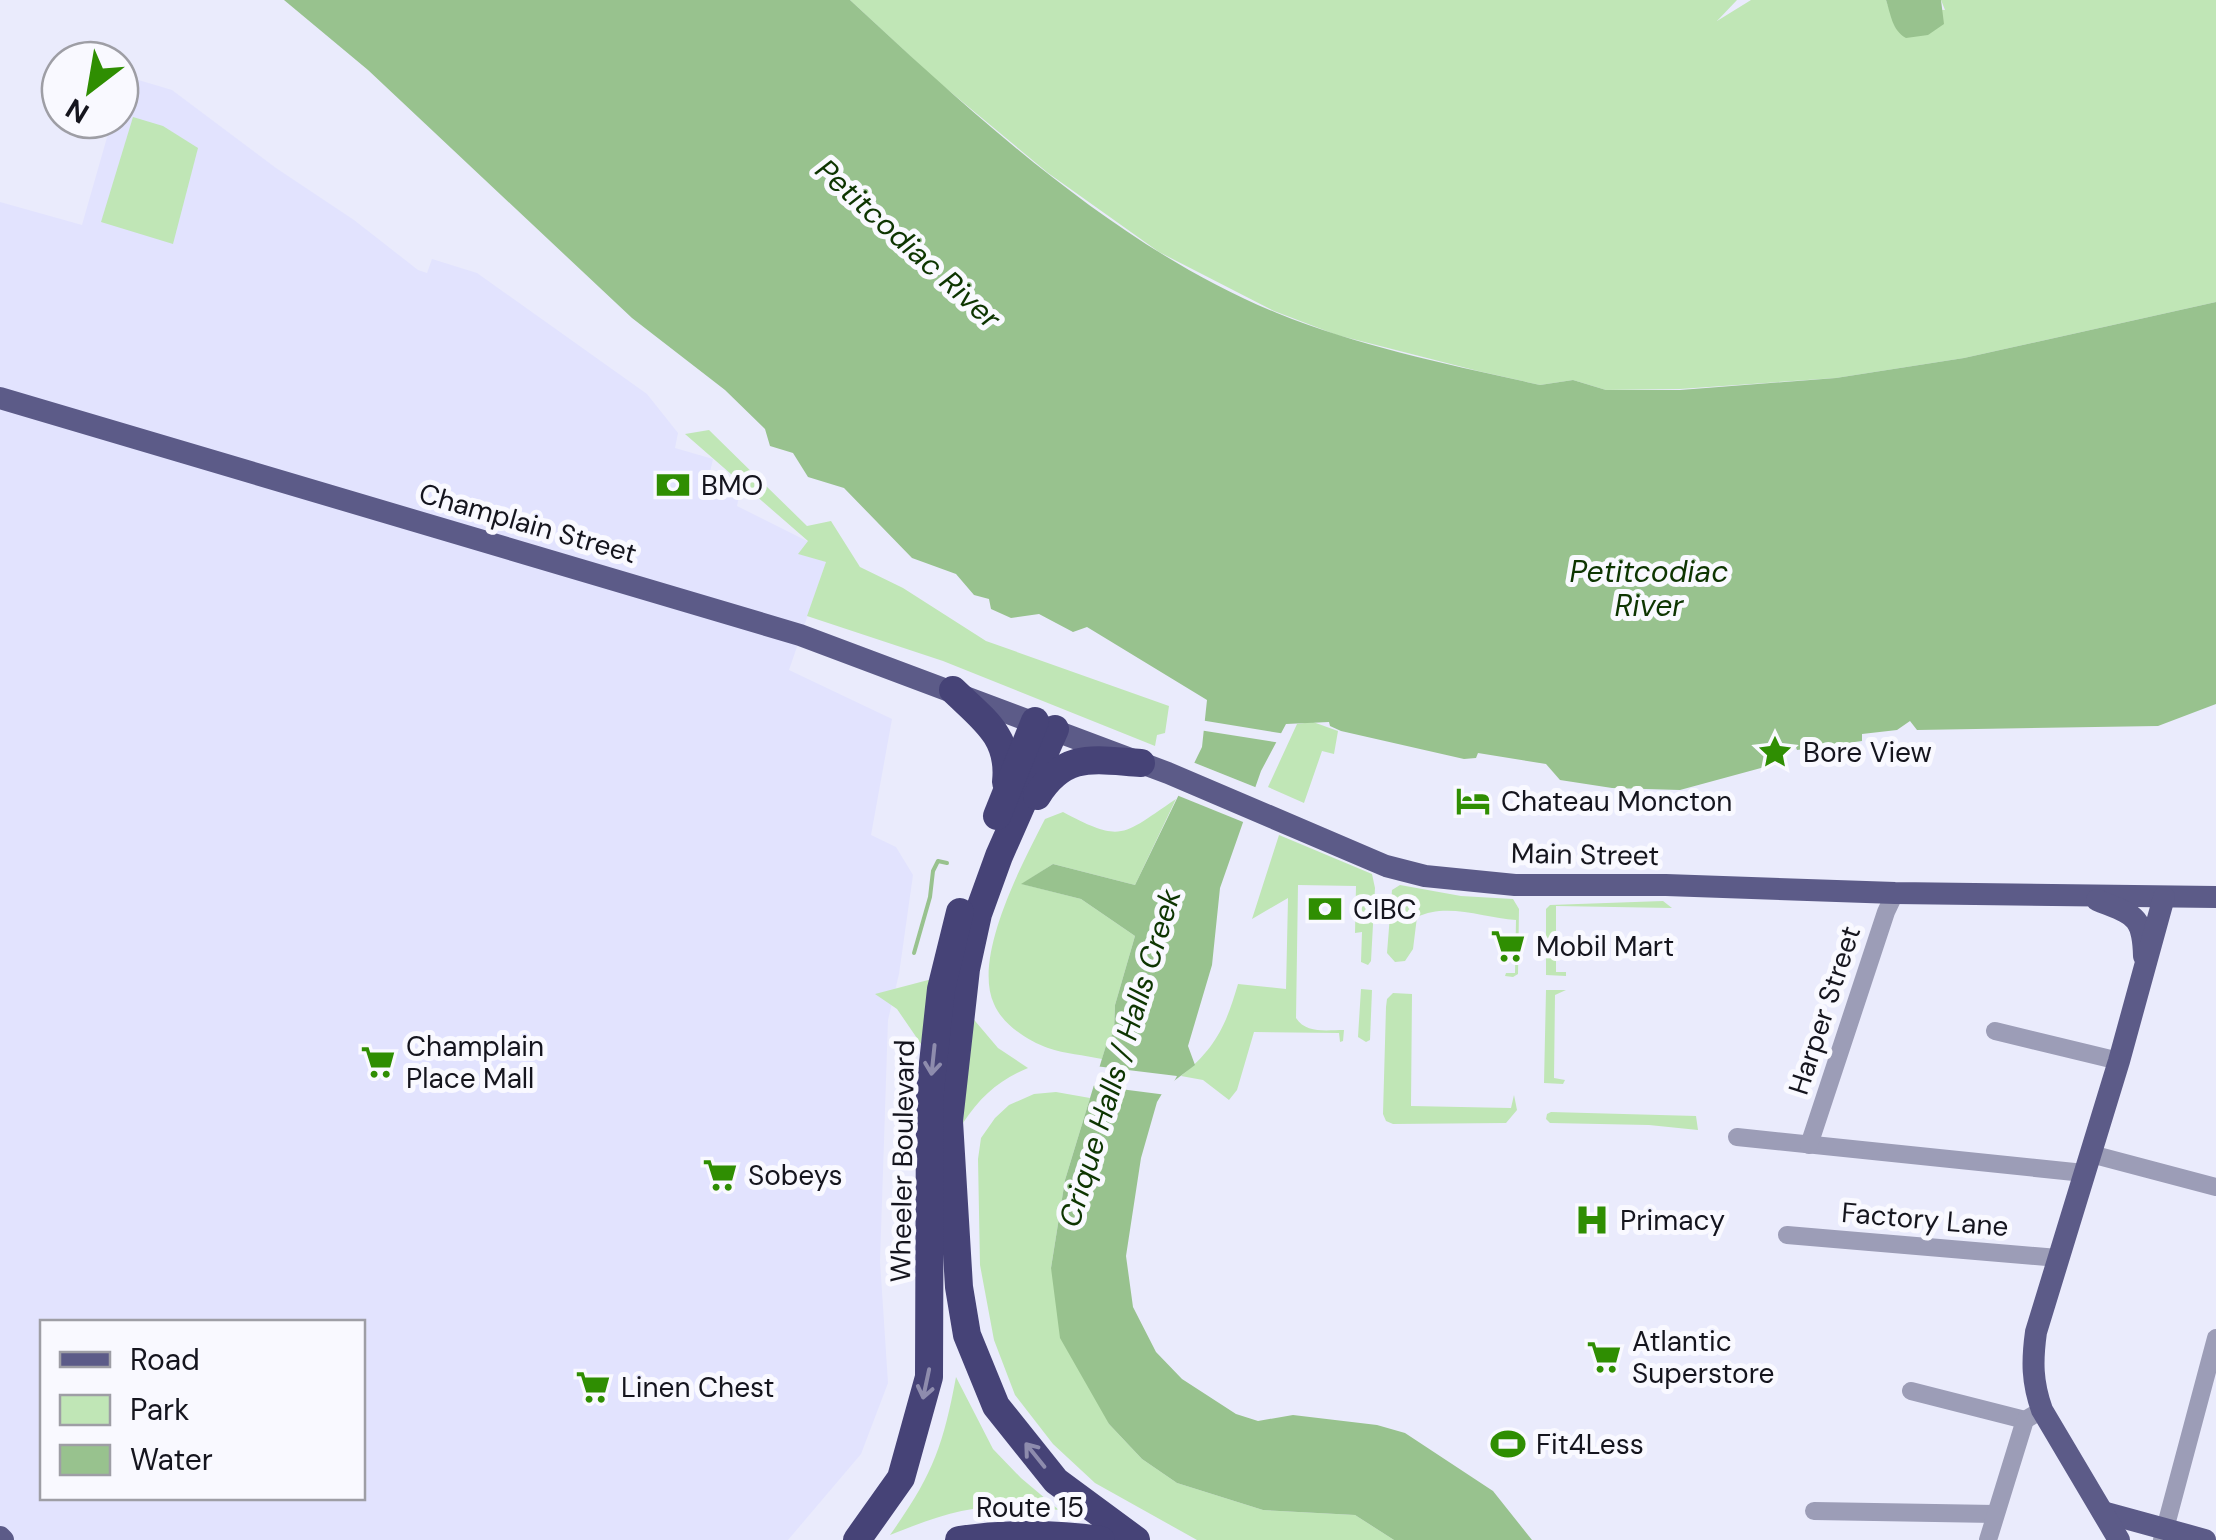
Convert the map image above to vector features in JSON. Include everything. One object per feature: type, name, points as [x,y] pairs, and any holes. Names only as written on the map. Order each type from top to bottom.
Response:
[{"type":"highway","points":[[952,690],[996,732],[1008,762],[1004,799]]},
{"type":"highway","name":"Wheeler Boulevard","points":[[857,1540],[901,1478],[930,1376],[930,1091],[941,988],[962,904],[1004,799],[1045,726]]},
{"type":"highway","name":"Wheeler Boulevard","points":[[1045,726],[978,914],[966,969],[950,1121],[959,1286],[967,1334],[996,1406],[1056,1481],[1136,1540]]},
{"type":"highway","points":[[999,856],[1046,782],[1060,768],[1083,759],[1141,762]]},
{"type":"highway","name":"Route 15","points":[[959,1540],[1002,1534],[1055,1534],[1101,1540]]},
{"type":"main road","name":"Champlain Street","points":[[0,398],[800,635],[1045,726]]},
{"type":"main road","name":"Main Street","points":[[1045,726],[1281,819],[1386,866],[1426,876],[1515,885],[1666,884],[1895,893],[2216,897]]},
{"type":"main road","points":[[2089,897],[2134,917],[2143,932],[2144,975]]},
{"type":"main road","points":[[2119,1540],[2033,1415],[2032,1365],[2036,1332],[2120,1061],[2164,897]]},
{"type":"main road","points":[[2103,1512],[2164,1535],[2205,1540]]},
{"type":"street","name":"Harper Street","points":[[1809,1144],[1895,893]]},
{"type":"street","points":[[1995,1031],[2120,1061]]},
{"type":"street","points":[[1737,1136],[2088,1163],[2216,1187]]},
{"type":"street","name":"Factory Lane","points":[[1787,1235],[2058,1258]]},
{"type":"street","points":[[2164,1535],[2216,1338]]},
{"type":"street","points":[[1910,1391],[2033,1415],[1988,1540]]},
{"type":"street","points":[[1814,1511],[1995,1514]]},
{"type":"shaded area","points":[[140,80],[172,90],[418,270],[427,273],[432,259],[477,273],[647,394],[678,433],[675,448],[713,459],[708,481],[740,492],[737,506],[809,542],[799,554],[826,562],[789,670],[892,719],[871,835],[896,847],[913,875],[899,974],[888,1020],[880,1261],[888,1383],[861,1454],[788,1540],[0,1540],[0,202],[82,225],[106,140],[140,140]]},
{"type":"green space","points":[[850,0],[1737,0],[1717,21],[1751,0],[1886,0],[1889,8],[1945,10],[1941,0],[2216,0],[2216,302],[1964,358],[1836,378],[1680,389],[1606,390],[1573,380],[1540,385],[1337,335],[1274,311],[1159,252],[1048,173],[936,80]]},
{"type":"green space","points":[[140,119],[163,126],[198,148],[173,244],[101,222],[126,140],[140,140]]},
{"type":"green space","points":[[709,430],[807,526],[831,521],[860,567],[903,588],[986,641],[1169,706],[1165,733],[1157,735],[1155,746],[943,661],[807,616],[826,562],[798,554],[808,541],[685,434]]},
{"type":"green space","points":[[1313,722],[1338,731],[1334,754],[1322,751],[1304,803],[1268,787],[1297,724]]},
{"type":"green space","points":[[1176,799],[1135,885],[1053,864],[1022,884],[1081,899],[1135,936],[1115,1005],[1114,1033],[1102,1059],[1054,1050],[1024,1037],[1003,1019],[994,1004],[989,984],[990,961],[1003,910],[1045,819],[1063,812],[1098,829],[1122,831]]},
{"type":"green space","points":[[1279,835],[1372,874],[1375,888],[1371,961],[1368,965],[1361,962],[1362,932],[1355,933],[1356,886],[1298,885],[1296,1018],[1311,1029],[1344,1030],[1343,1041],[1340,1042],[1339,1033],[1254,1032],[1237,1090],[1229,1100],[1203,1080],[1181,1076],[1218,1035],[1238,984],[1286,989],[1288,898],[1252,919]]},
{"type":"green space","points":[[1400,885],[1461,896],[1513,899],[1519,909],[1518,974],[1505,976],[1515,973],[1516,920],[1453,911],[1417,917],[1413,949],[1405,961],[1395,962],[1387,953],[1392,890]]},
{"type":"green space","points":[[1663,901],[1672,908],[1556,906],[1556,972],[1566,972],[1566,976],[1546,975],[1546,909],[1550,905]]},
{"type":"green space","points":[[932,979],[921,1044],[897,1009],[875,994]]},
{"type":"green space","points":[[1361,989],[1372,990],[1370,1040],[1366,1042],[1358,1037]]},
{"type":"green space","points":[[1546,990],[1566,990],[1555,995],[1554,1078],[1565,1080],[1563,1084],[1544,1083]]},
{"type":"green space","points":[[1393,993],[1412,994],[1411,1106],[1511,1108],[1514,1095],[1517,1110],[1506,1123],[1386,1121],[1386,1007]]},
{"type":"green space","points":[[970,1015],[998,1048],[1028,1068],[991,1090],[963,1123]]},
{"type":"green space","points":[[1056,1092],[1090,1098],[1065,1180],[1051,1268],[1109,1424],[1142,1459],[1177,1483],[1263,1510],[1355,1515],[1394,1540],[1197,1540],[1095,1483],[1053,1444],[1015,1395],[994,1340],[980,1265],[978,1159],[981,1138],[1009,1105],[1034,1094]]},
{"type":"green space","points":[[1551,1112],[1696,1116],[1698,1130],[1550,1123],[1546,1119]]},
{"type":"green space","points":[[956,1377],[993,1449],[1059,1510],[1012,1506],[973,1509],[890,1535],[934,1460]]},
{"type":"water","name":"Petitcodiac River","points":[[284,0],[850,0],[1050,176],[1160,253],[1218,286],[1341,336],[1540,385],[1573,380],[1606,390],[1680,390],[1836,378],[1964,358],[2216,302],[2216,704],[2158,726],[1917,730],[1910,721],[1897,730],[1862,734],[1862,741],[1797,750],[1795,745],[1771,748],[1772,765],[1680,790],[1612,788],[1560,780],[1546,764],[1478,753],[1476,758],[1464,759],[1341,731],[1329,722],[1286,724],[1261,771],[1220,888],[1212,965],[1188,1046],[1195,1065],[1166,1087],[1157,1102],[1141,1158],[1126,1256],[1133,1307],[1156,1352],[1182,1379],[1236,1414],[1258,1421],[1293,1415],[1377,1425],[1405,1433],[1493,1491],[1532,1540],[1394,1540],[1355,1515],[1263,1510],[1177,1483],[1142,1459],[1109,1424],[1060,1338],[1051,1268],[1065,1180],[1108,1039],[1114,1033],[1115,1005],[1135,936],[1081,899],[1021,884],[1053,864],[1135,885],[1202,747],[1207,700],[1087,627],[1073,632],[1039,614],[1011,618],[991,609],[989,599],[974,595],[956,574],[912,558],[844,488],[808,477],[793,453],[770,446],[765,429],[725,390],[632,318],[368,70]]},
{"type":"water","points":[[1886,0],[1941,0],[1944,24],[1928,35],[1906,38],[1895,26]]},
{"type":"pier","points":[[1200,720],[1286,734],[1281,743],[1199,730]]},
{"type":"pier","points":[[1190,761],[1260,789],[1248,824],[1174,794]]},
{"type":"pier","points":[[1095,1066],[1177,1076],[1167,1095],[1089,1085]]},
{"type":"waterway","points":[[914,953],[933,871],[938,861],[947,863]]},
{"type":"place","name":"BMO","points":[[673,485]]},
{"type":"place","name":"Bore View","points":[[1775,752]]},
{"type":"place","name":"Chateau Moncton","points":[[1473,801]]},
{"type":"place","name":"CIBC","points":[[1325,909]]},
{"type":"place","name":"Mobil Mart","points":[[1508,946]]},
{"type":"place","name":"Champlain Place Mall","points":[[378,1062]]},
{"type":"place","name":"Sobeys","points":[[720,1175]]},
{"type":"place","name":"Primacy","points":[[1592,1220]]},
{"type":"place","name":"Atlantic Superstore","points":[[1604,1357]]},
{"type":"place","name":"Linen Chest","points":[[593,1387]]},
{"type":"place","name":"Fit4Less","points":[[1508,1444]]},
{"type":"water label","name":"Crique Halls / Halls Creek","points":[[1120,1058]]}]
